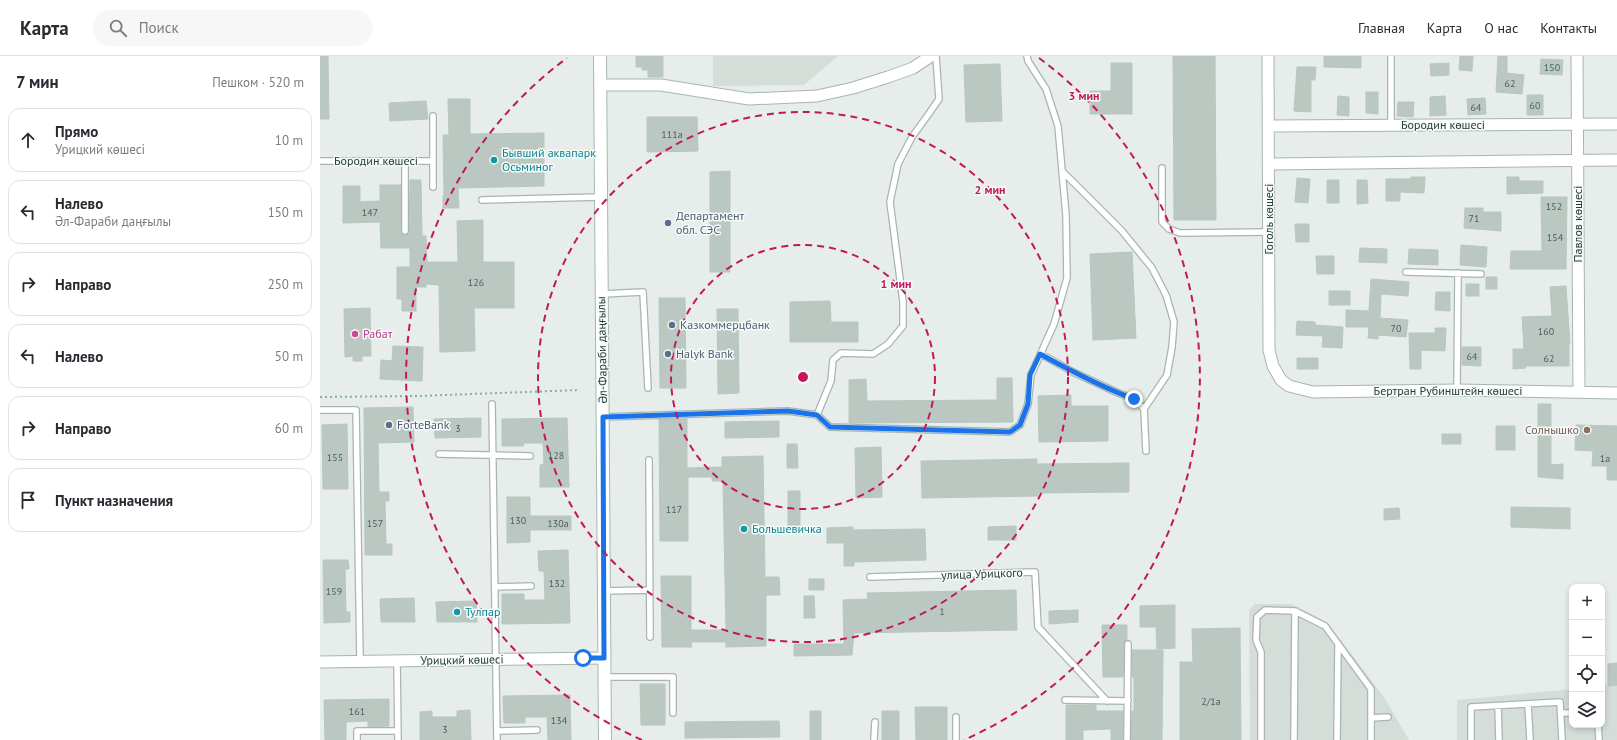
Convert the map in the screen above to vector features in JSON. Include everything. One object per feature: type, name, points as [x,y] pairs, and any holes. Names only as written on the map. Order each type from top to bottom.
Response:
[{"type":"main road","name":"Әл-Фараби даңғылы","points":[[600,56],[605,740]]},
{"type":"street","points":[[601,85],[661,85],[749,99],[817,96],[853,88],[888,77],[912,68],[931,56]]},
{"type":"street","name":"Гоголь көшесі","points":[[1268,56],[1269,350],[1274,366],[1281,380]]},
{"type":"street","name":"Павлов көшесі","points":[[1577,56],[1579,392]]},
{"type":"street","name":"Бородин көшесі","points":[[1268,126],[1617,124]]},
{"type":"street","points":[[1269,164],[1617,160]]},
{"type":"street","name":"Бертран Рубинштейн көшесі","points":[[1281,380],[1289,386],[1313,392],[1457,390],[1617,393]]},
{"type":"street","name":"Урицкий көшесі","points":[[320,662],[604,658]]},
{"type":"lane","points":[[817,415],[831,381],[833,360],[841,353],[873,354],[888,344],[903,326],[903,302],[890,202],[898,164],[912,137],[939,99],[936,56]]},
{"type":"lane","points":[[603,417],[788,411],[817,415],[830,427],[1010,432],[1020,425],[1028,404],[1030,375],[1054,324],[1067,278],[1066,215],[1058,126],[1046,89],[1028,61],[1027,56]]},
{"type":"lane","points":[[1391,56],[1391,125]]},
{"type":"lane","points":[[433,116],[433,187]]},
{"type":"lane","name":"Бородин көшесі","points":[[320,161],[432,161]]},
{"type":"lane","points":[[405,161],[405,231]]},
{"type":"lane","points":[[1162,168],[1162,222],[1169,229],[1180,233],[1269,232]]},
{"type":"lane","points":[[1063,172],[1122,231],[1152,268],[1166,295],[1174,322],[1172,348],[1167,374],[1144,409],[1146,451]]},
{"type":"lane","points":[[482,200],[601,197]]},
{"type":"lane","points":[[1406,272],[1481,274]]},
{"type":"lane","points":[[1457,390],[1458,273]]},
{"type":"lane","points":[[602,294],[644,292],[648,388]]},
{"type":"lane","points":[[1040,354],[1073,372],[1134,399],[1144,409]]},
{"type":"lane","points":[[492,404],[494,455],[497,740]]},
{"type":"lane","points":[[320,410],[356,410],[360,661]]},
{"type":"lane","points":[[439,454],[530,456]]},
{"type":"lane","points":[[649,460],[650,637]]},
{"type":"lane","name":"улица Урицкого","points":[[870,577],[1035,572],[1038,627],[1107,701]]},
{"type":"lane","points":[[495,587],[531,586]]},
{"type":"lane","points":[[605,591],[650,590]]},
{"type":"lane","points":[[1261,740],[1261,652],[1256,640],[1257,617],[1266,610],[1294,612],[1325,626],[1371,689],[1371,740]]},
{"type":"lane","points":[[1294,612],[1294,740]]},
{"type":"lane","points":[[1127,740],[1128,644]]},
{"type":"lane","points":[[1337,740],[1338,644]]},
{"type":"lane","points":[[397,661],[398,740]]},
{"type":"lane","points":[[604,677],[673,676],[673,712]]},
{"type":"lane","points":[[1066,700],[1128,701]]},
{"type":"lane","points":[[1471,740],[1471,707],[1560,702],[1562,740]]},
{"type":"lane","points":[[1528,704],[1530,740]]},
{"type":"lane","points":[[1498,706],[1499,740]]},
{"type":"lane","points":[[1561,713],[1569,713]]},
{"type":"lane","points":[[956,717],[956,740]]},
{"type":"lane","points":[[1371,718],[1388,717]]},
{"type":"lane","points":[[874,740],[875,722]]},
{"type":"lane","points":[[1598,728],[1599,740]]},
{"type":"lane","points":[[357,740],[357,731],[398,730]]},
{"type":"lane","points":[[497,730],[537,730]]},
{"type":"path","points":[[320,397],[417,396],[580,390]]},
{"type":"shaded area","points":[[713,56],[838,56],[804,85],[713,86]]},
{"type":"shaded area","points":[[1255,604],[1292,604],[1327,622],[1384,697],[1409,740],[1250,740],[1249,610]]},
{"type":"shaded area","points":[[1617,685],[1617,740],[1457,740],[1457,700],[1569,689],[1569,728],[1605,728],[1605,686]]},
{"type":"building","points":[[320,56],[328,56],[329,119],[320,119]]},
{"type":"building","points":[[636,56],[663,56],[663,77],[648,77],[648,70],[642,70],[642,67],[636,67]]},
{"type":"building","points":[[1173,56],[1215,56],[1216,220],[1174,220]]},
{"type":"building","points":[[1324,56],[1361,56],[1361,68],[1324,67]]},
{"type":"building","points":[[1460,56],[1473,56],[1472,71],[1459,70]]},
{"type":"building","points":[[1498,56],[1507,56],[1507,73],[1524,75],[1522,94],[1496,92]]},
{"type":"building","points":[[1541,59],[1563,60],[1562,75],[1540,74]]},
{"type":"building","points":[[1111,63],[1132,63],[1132,114],[1090,114],[1090,91],[1111,91]]},
{"type":"building","points":[[1449,63],[1449,75],[1431,76],[1430,64]]},
{"type":"building","points":[[1000,64],[1002,121],[966,122],[964,65]]},
{"type":"building","points":[[1297,67],[1316,67],[1315,80],[1311,80],[1311,112],[1294,111]]},
{"type":"building","points":[[1366,92],[1378,92],[1378,114],[1366,113]]},
{"type":"building","points":[[1527,95],[1543,95],[1543,115],[1527,115]]},
{"type":"building","points":[[1338,96],[1349,97],[1349,116],[1337,115]]},
{"type":"building","points":[[1445,96],[1446,115],[1430,116],[1430,97]]},
{"type":"building","points":[[1485,98],[1486,114],[1468,115],[1467,99]]},
{"type":"building","name":"Бывший аквапарк Осьминог","points":[[448,99],[470,99],[470,134],[544,133],[544,186],[458,188],[459,208],[443,208],[443,135],[449,135]]},
{"type":"building","points":[[426,101],[428,119],[390,121],[389,103]]},
{"type":"building","points":[[1398,102],[1414,102],[1413,117],[1397,116]]},
{"type":"building","points":[[647,117],[697,117],[698,151],[647,152]]},
{"type":"building","points":[[730,171],[730,272],[710,272],[710,172]]},
{"type":"building","points":[[1411,177],[1425,177],[1424,193],[1400,192],[1400,201],[1386,201],[1386,179],[1411,179]]},
{"type":"building","points":[[1507,177],[1519,177],[1519,181],[1543,181],[1543,193],[1507,194]]},
{"type":"building","points":[[1297,178],[1310,179],[1308,203],[1295,202]]},
{"type":"building","points":[[410,180],[421,180],[422,236],[426,236],[427,262],[458,262],[457,221],[483,220],[483,262],[514,262],[514,308],[474,308],[475,351],[440,352],[439,285],[426,284],[426,287],[416,287],[416,311],[402,311],[402,299],[397,299],[397,267],[410,267],[410,248],[381,248],[380,222],[343,223],[343,186],[360,186],[360,202],[380,201],[380,185],[401,185],[401,231],[403,235],[407,234],[409,231]]},
{"type":"building","points":[[1327,180],[1339,180],[1339,203],[1327,203]]},
{"type":"building","points":[[1357,180],[1367,180],[1368,203],[1357,204]]},
{"type":"building","points":[[1541,197],[1567,197],[1566,269],[1510,269],[1511,251],[1542,251]]},
{"type":"building","points":[[1465,208],[1483,208],[1483,212],[1501,212],[1501,231],[1464,228]]},
{"type":"building","points":[[1295,224],[1309,224],[1309,242],[1296,242]]},
{"type":"building","points":[[1461,245],[1487,247],[1486,267],[1460,265]]},
{"type":"building","points":[[1360,248],[1387,249],[1387,263],[1359,262]]},
{"type":"building","points":[[1409,249],[1438,250],[1438,265],[1408,264]]},
{"type":"building","points":[[1132,252],[1136,338],[1093,340],[1090,254]]},
{"type":"building","points":[[1316,256],[1334,256],[1334,274],[1317,274]]},
{"type":"building","points":[[1486,277],[1497,277],[1497,289],[1486,289]]},
{"type":"building","points":[[1371,279],[1409,282],[1408,296],[1381,294],[1380,318],[1408,320],[1406,337],[1378,335],[1378,339],[1368,338],[1369,327],[1346,327],[1346,310],[1369,311]]},
{"type":"building","points":[[1466,284],[1479,284],[1479,296],[1466,296]]},
{"type":"building","points":[[1566,286],[1570,344],[1569,366],[1525,366],[1526,368],[1513,369],[1513,349],[1524,349],[1522,317],[1552,316],[1550,287]]},
{"type":"building","points":[[1329,291],[1350,291],[1350,305],[1329,305]]},
{"type":"building","points":[[1436,292],[1450,292],[1450,311],[1435,310]]},
{"type":"building","name":"Казкоммерцбанк","points":[[659,298],[685,298],[686,388],[660,388]]},
{"type":"building","points":[[830,301],[831,322],[858,322],[858,342],[790,342],[790,302]]},
{"type":"building","name":"Рабат","points":[[370,308],[371,356],[362,356],[362,361],[353,361],[353,356],[345,357],[344,309]]},
{"type":"building","points":[[717,309],[738,309],[739,393],[718,394]]},
{"type":"building","points":[[1297,321],[1315,322],[1315,325],[1343,327],[1342,348],[1322,347],[1323,336],[1296,335]]},
{"type":"building","points":[[1435,328],[1446,328],[1445,351],[1421,350],[1421,369],[1410,369],[1409,333],[1435,333]]},
{"type":"building","points":[[393,346],[423,347],[422,381],[380,379],[381,360],[392,361]]},
{"type":"building","points":[[1462,347],[1481,347],[1481,366],[1462,365]]},
{"type":"building","points":[[1297,358],[1318,358],[1318,369],[1297,369]]},
{"type":"building","points":[[997,378],[1012,378],[1013,422],[849,423],[849,380],[866,379],[867,401],[997,400]]},
{"type":"building","points":[[1071,395],[1071,406],[1108,406],[1108,441],[1039,442],[1038,396]]},
{"type":"building","points":[[1538,404],[1551,404],[1551,465],[1563,464],[1563,479],[1538,477]]},
{"type":"building","points":[[413,407],[414,442],[378,443],[379,492],[389,492],[389,501],[385,501],[386,544],[392,544],[392,555],[365,555],[364,408]]},
{"type":"building","points":[[481,418],[481,437],[435,438],[434,419]]},
{"type":"building","points":[[567,418],[569,487],[540,487],[540,465],[544,464],[543,443],[523,443],[524,446],[502,446],[502,419]]},
{"type":"building","points":[[659,419],[687,419],[687,468],[722,467],[722,457],[763,456],[765,577],[779,577],[780,595],[766,595],[766,646],[726,647],[726,642],[691,642],[692,647],[662,647],[661,576],[691,576],[691,630],[726,630],[723,481],[712,481],[712,477],[688,477],[688,541],[660,541]]},
{"type":"building","points":[[779,421],[779,437],[725,438],[725,422]]},
{"type":"building","points":[[347,424],[348,489],[323,489],[322,425]]},
{"type":"building","points":[[1576,425],[1617,426],[1617,480],[1607,480],[1607,466],[1592,466],[1593,451],[1575,450]]},
{"type":"building","points":[[1496,426],[1515,426],[1515,450],[1496,450]]},
{"type":"building","points":[[1442,434],[1461,434],[1461,444],[1442,444]]},
{"type":"building","points":[[787,444],[797,444],[798,468],[787,468]]},
{"type":"building","points":[[881,447],[882,497],[856,498],[855,448]]},
{"type":"building","points":[[1037,459],[1037,464],[1129,463],[1129,492],[1038,493],[1038,496],[922,498],[921,461]]},
{"type":"building","points":[[788,491],[800,491],[800,529],[788,529]]},
{"type":"building","points":[[507,497],[530,497],[530,516],[571,516],[571,530],[530,530],[530,542],[507,543]]},
{"type":"building","points":[[1511,507],[1570,508],[1570,529],[1511,527]]},
{"type":"building","points":[[1399,508],[1400,519],[1384,520],[1384,509]]},
{"type":"building","points":[[1016,526],[1016,540],[988,540],[988,527]]},
{"type":"building","points":[[853,527],[853,530],[925,529],[926,560],[854,562],[854,566],[844,566],[844,543],[827,543],[827,528]]},
{"type":"building","points":[[568,550],[570,623],[502,624],[502,594],[524,594],[524,600],[545,600],[544,571],[539,571],[538,551]]},
{"type":"building","points":[[323,560],[348,560],[349,569],[345,569],[346,612],[350,612],[350,622],[324,623]]},
{"type":"building","points":[[809,579],[824,579],[824,590],[809,590]]},
{"type":"building","points":[[1016,590],[1017,630],[854,633],[852,655],[794,656],[794,644],[844,644],[843,600],[868,599],[867,593]]},
{"type":"building","points":[[804,596],[814,596],[815,618],[804,618]]},
{"type":"building","points":[[414,598],[415,622],[381,622],[380,599]]},
{"type":"building","name":"Тулпар","points":[[476,601],[477,622],[437,622],[436,602]]},
{"type":"building","points":[[1175,605],[1175,648],[1157,649],[1156,627],[1140,627],[1140,606]]},
{"type":"building","points":[[1078,610],[1078,622],[1049,624],[1049,611]]},
{"type":"building","points":[[1102,625],[1127,625],[1127,640],[1124,644],[1123,677],[1103,677]]},
{"type":"building","points":[[1240,628],[1241,740],[1180,740],[1180,662],[1193,662],[1192,629]]},
{"type":"building","points":[[1132,650],[1163,650],[1162,740],[1131,740],[1132,711],[1134,711]]},
{"type":"building","points":[[1617,663],[1617,685],[1608,686],[1608,664]]},
{"type":"building","points":[[640,684],[665,684],[665,725],[641,725]]},
{"type":"building","points":[[570,695],[571,740],[548,740],[547,717],[525,717],[525,723],[504,723],[503,696]]},
{"type":"building","points":[[389,699],[389,726],[368,727],[368,721],[346,722],[346,740],[325,740],[324,700]]},
{"type":"building","points":[[1066,705],[1096,705],[1096,711],[1123,711],[1123,740],[1111,740],[1111,729],[1083,730],[1083,740],[1066,740]]},
{"type":"building","points":[[915,707],[947,707],[947,740],[916,740]]},
{"type":"building","points":[[470,710],[471,740],[420,740],[420,712],[432,711],[432,717],[457,717],[457,711]]},
{"type":"building","points":[[810,711],[821,711],[821,740],[810,740]]},
{"type":"building","points":[[882,711],[899,711],[899,740],[882,740]]},
{"type":"building","points":[[779,721],[780,737],[685,738],[685,722]]},
{"type":"place","name":"Бывший аквапарк Осьминог","points":[[494,160]]},
{"type":"place","name":"Департамент обл. СЭС","points":[[668,223]]},
{"type":"place","name":"Казкоммерцбанк","points":[[672,325]]},
{"type":"place","name":"Рабат","points":[[355,334]]},
{"type":"place","name":"Halyk Bank","points":[[668,354]]},
{"type":"place","name":"ForteBank","points":[[389,425]]},
{"type":"place","name":"Солнышко","points":[[1587,430]]},
{"type":"place","name":"Большевичка","points":[[744,529]]},
{"type":"place","name":"Тулпар","points":[[457,612]]},
{"type":"route","points":[[583,658],[604,658],[605,591],[603,417],[788,411],[817,415],[830,427],[1010,432],[1020,425],[1028,404],[1030,375],[1040,354],[1073,372],[1134,399]]}]
